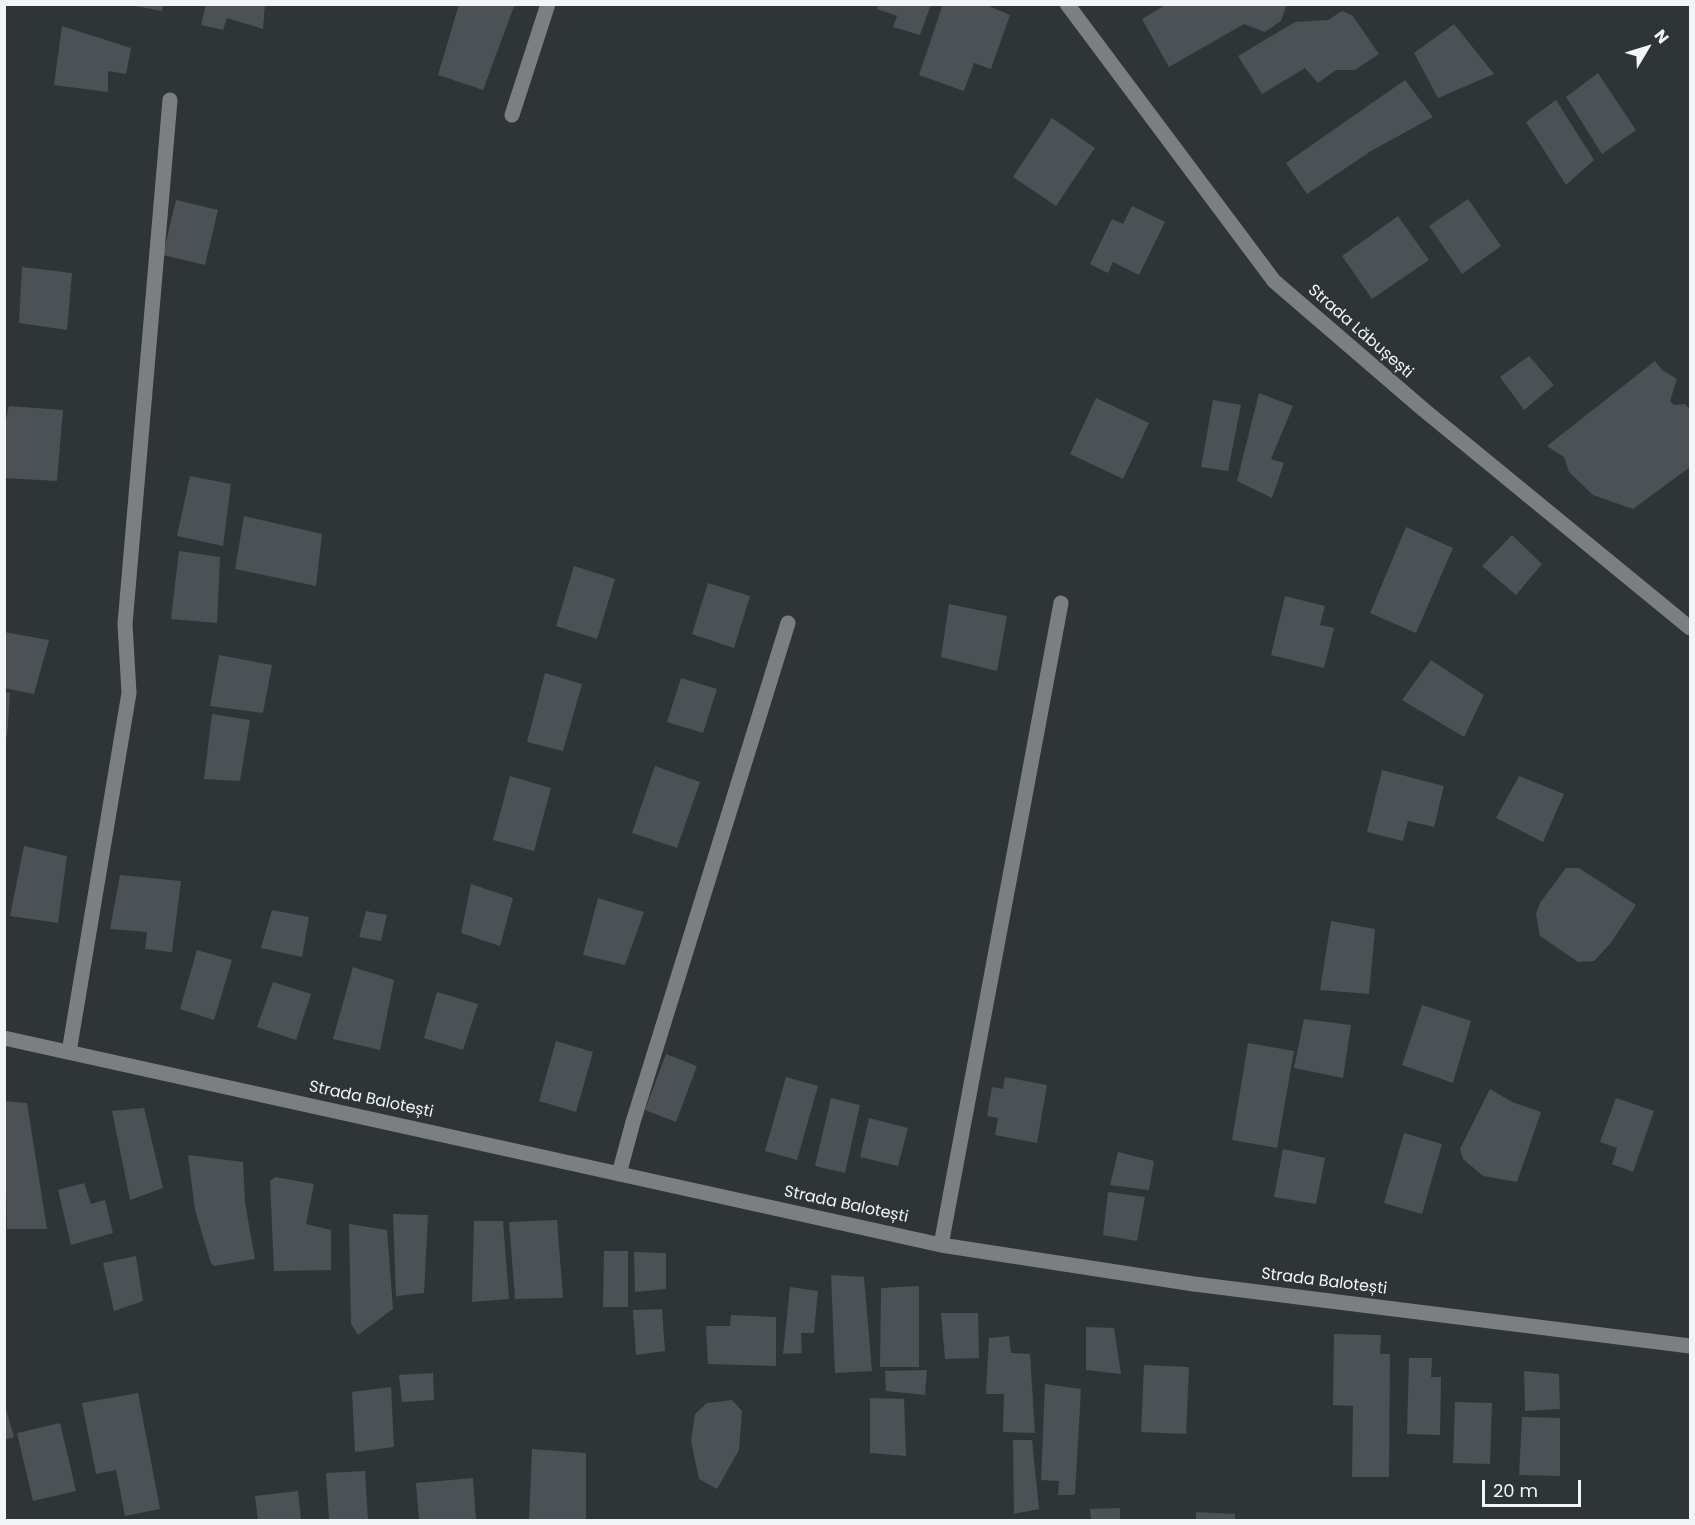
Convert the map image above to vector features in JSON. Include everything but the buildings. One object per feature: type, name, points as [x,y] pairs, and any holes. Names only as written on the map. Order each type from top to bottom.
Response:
[{"type":"street","points":[[512,116],[548,4]]},
{"type":"street","name":"Strada Lăbușești","points":[[1067,4],[1274,281],[1424,410],[1690,628]]},
{"type":"street","points":[[69,1052],[129,693],[125,624],[170,100]]},
{"type":"street","points":[[941,1245],[1061,603]]},
{"type":"street","points":[[620,1174],[636,1110],[788,623]]},
{"type":"street","name":"Strada Balotești","points":[[4,1038],[941,1245],[1194,1284],[1690,1346]]}]
